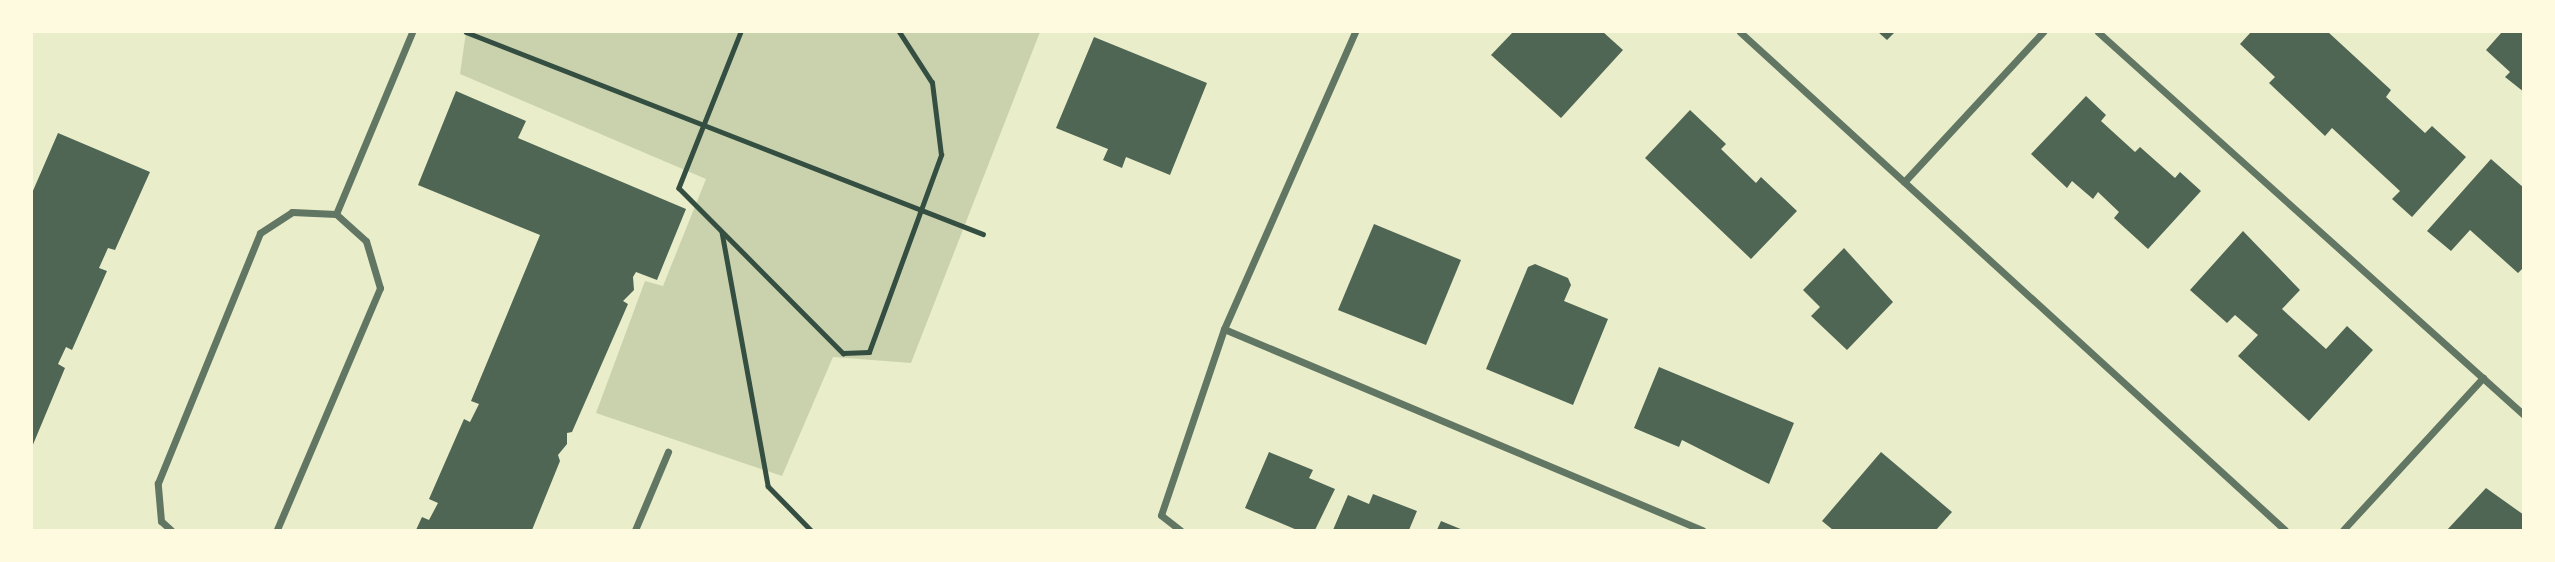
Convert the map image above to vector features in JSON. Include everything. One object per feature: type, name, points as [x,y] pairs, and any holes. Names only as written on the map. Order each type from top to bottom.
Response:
[{"type":"street","points":[[336,214],[412,32]]},
{"type":"street","points":[[1180,530],[1161,514],[1224,329],[1355,32]]},
{"type":"street","points":[[1740,32],[2285,530]]},
{"type":"street","points":[[1904,182],[2043,32]]},
{"type":"street","points":[[2098,32],[2524,415]]},
{"type":"street","points":[[172,530],[161,521],[158,483],[260,233],[292,212],[336,214],[366,241],[380,288],[276,530]]},
{"type":"street","points":[[1224,329],[1702,530]]},
{"type":"street","points":[[2343,530],[2483,378]]},
{"type":"street","points":[[635,530],[668,452]]},
{"type":"path","points":[[466,32],[983,234]]},
{"type":"path","points":[[741,32],[679,188],[843,354],[869,352],[941,155],[932,83],[899,32]]},
{"type":"path","points":[[722,231],[768,486],[811,530]]},
{"type":"green space","points":[[466,32],[1040,32],[911,363],[833,357],[782,476],[596,413],[645,281],[663,286],[706,179],[460,74]]},
{"type":"building","points":[[1513,32],[1603,32],[1623,50],[1561,118],[1491,55]]},
{"type":"building","points":[[1878,32],[1895,32],[1887,40]]},
{"type":"building","points":[[2251,32],[2328,32],[2391,90],[2386,97],[2425,133],[2432,126],[2466,157],[2412,217],[2392,199],[2400,191],[2332,128],[2325,136],[2269,83],[2275,77],[2240,44]]},
{"type":"building","points":[[2502,32],[2524,32],[2524,92],[2505,77],[2510,72],[2486,50]]},
{"type":"building","points":[[1094,37],[1207,83],[1170,175],[1126,157],[1122,168],[1103,160],[1108,149],[1056,128]]},
{"type":"building","points":[[456,91],[526,121],[518,138],[686,209],[657,280],[636,272],[633,277],[634,290],[623,301],[628,304],[572,432],[567,433],[567,444],[558,455],[560,461],[532,530],[416,530],[422,517],[429,520],[438,503],[429,499],[464,419],[470,422],[479,404],[471,401],[540,235],[418,185]]},
{"type":"building","points":[[2086,96],[2106,115],[2101,121],[2135,152],[2140,147],[2175,178],[2180,172],[2201,191],[2148,249],[2114,218],[2119,212],[2098,192],[2093,199],[2072,181],[2067,188],[2031,154]]},
{"type":"building","points":[[1690,110],[1726,144],[1721,149],[1756,183],[1761,177],[1797,211],[1751,259],[1645,158]]},
{"type":"building","points":[[58,133],[150,172],[115,250],[108,248],[99,268],[107,271],[72,350],[66,347],[58,364],[65,368],[32,447],[32,193]]},
{"type":"building","points":[[2491,159],[2524,188],[2524,267],[2518,273],[2470,230],[2451,251],[2427,231]]},
{"type":"building","points":[[1374,224],[1461,260],[1426,345],[1338,310]]},
{"type":"building","points":[[2243,231],[2300,290],[2282,309],[2326,349],[2347,326],[2373,350],[2309,421],[2238,356],[2258,335],[2235,315],[2227,323],[2190,290]]},
{"type":"building","points":[[1844,248],[1893,302],[1847,350],[1811,316],[1820,307],[1803,290]]},
{"type":"building","points":[[1535,264],[1568,278],[1571,285],[1564,301],[1608,319],[1573,405],[1486,369],[1528,267]]},
{"type":"building","points":[[1659,367],[1794,423],[1769,484],[1682,440],[1679,447],[1634,428]]},
{"type":"building","points":[[1269,452],[1313,470],[1309,478],[1335,489],[1315,530],[1297,530],[1245,508]]},
{"type":"building","points":[[1881,452],[1952,512],[1936,530],[1833,530],[1822,521]]},
{"type":"building","points":[[2486,488],[2524,515],[2524,530],[2447,530]]},
{"type":"building","points":[[1373,494],[1417,511],[1409,530],[1333,530],[1348,495],[1369,504]]},
{"type":"building","points":[[1441,521],[1463,530],[1437,530]]}]
